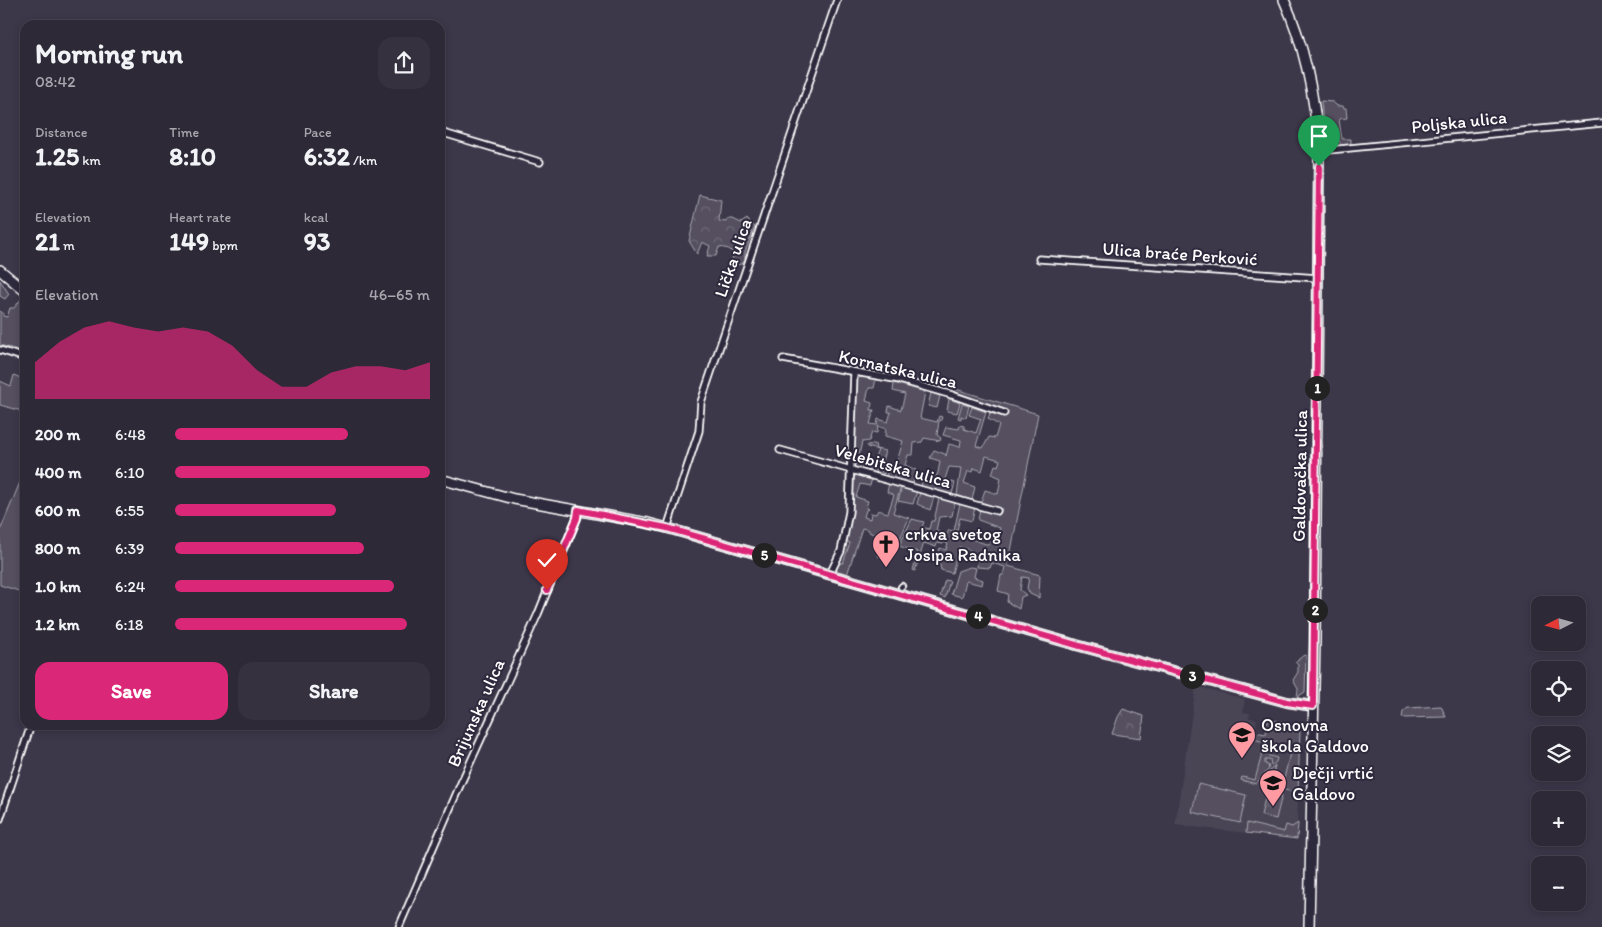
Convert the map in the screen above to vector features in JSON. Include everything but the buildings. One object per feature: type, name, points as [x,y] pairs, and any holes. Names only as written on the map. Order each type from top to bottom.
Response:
[{"type":"main road","name":"Galdovačka ulica","points":[[1284,0],[1294,24],[1312,85],[1319,151],[1309,927]]},
{"type":"main road","points":[[0,270],[20,287]]},
{"type":"main road","points":[[445,480],[514,499],[667,528],[1080,646],[1287,702],[1313,706]]},
{"type":"street","name":"Lička ulica","points":[[667,528],[699,431],[701,402],[837,0]]},
{"type":"street","name":"Poljska ulica","points":[[1319,151],[1602,123]]},
{"type":"street","points":[[445,134],[540,162]]},
{"type":"street","name":"Ulica braće Perković","points":[[1039,259],[1318,278]]},
{"type":"street","points":[[0,350],[20,356]]},
{"type":"street","name":"Kornatska ulica","points":[[783,359],[900,380],[1004,413]]},
{"type":"street","points":[[830,574],[841,551],[851,490],[850,470],[854,373]]},
{"type":"street","name":"Velebitska ulica","points":[[780,450],[997,511]]},
{"type":"street","name":"Brijunska ulica","points":[[399,927],[461,783],[538,614],[577,518],[578,510]]},
{"type":"street","points":[[0,820],[28,730]]},
{"type":"shaded area","name":"Osnovna škola Galdovo","points":[[1196,686],[1245,699],[1243,712],[1250,713],[1249,718],[1257,719],[1255,732],[1299,742],[1297,839],[1175,825]]},
{"type":"green space","points":[[1321,101],[1333,102],[1337,106],[1346,108],[1347,118],[1339,119],[1342,139],[1351,139],[1351,144],[1340,145],[1338,140],[1334,145],[1325,143]]},
{"type":"green space","points":[[700,195],[721,200],[719,221],[726,222],[727,219],[733,219],[741,223],[747,219],[755,227],[745,252],[745,263],[737,265],[731,262],[734,254],[729,249],[719,247],[716,256],[707,256],[710,246],[702,242],[697,254],[689,241]]},
{"type":"green space","points":[[0,280],[9,294],[5,299],[0,296]]},
{"type":"green space","points":[[20,300],[20,351],[0,345],[0,311],[3,313],[3,316],[7,317],[10,308],[14,308]]},
{"type":"green space","points":[[14,375],[20,378],[20,411],[0,405],[0,381],[11,386]]},
{"type":"green space","points":[[858,378],[876,379],[874,388],[869,388],[866,401],[872,403],[871,410],[874,410],[870,424],[877,425],[878,419],[888,422],[891,412],[888,412],[889,406],[901,410],[905,394],[893,391],[894,383],[925,392],[920,418],[937,422],[939,416],[942,417],[939,421],[937,435],[941,438],[940,441],[924,438],[922,442],[914,443],[913,455],[908,455],[905,465],[916,470],[913,484],[886,476],[890,464],[896,465],[903,441],[885,436],[886,429],[878,426],[877,433],[872,432],[869,441],[862,442],[859,455],[862,460],[873,463],[878,450],[867,447],[867,445],[875,444],[876,449],[885,451],[882,461],[887,463],[884,474],[881,473],[882,466],[877,465],[875,473],[855,467],[853,464],[856,381]]},
{"type":"green space","points":[[929,381],[1038,414],[1008,566],[1040,575],[1039,598],[1030,594],[1027,588],[1029,578],[1022,577],[1020,590],[1026,595],[1021,597],[1019,609],[1007,602],[1008,594],[998,591],[1001,575],[1003,575],[1005,567],[992,563],[990,568],[977,567],[978,559],[968,556],[970,550],[959,547],[952,573],[941,570],[940,564],[935,563],[935,556],[938,556],[940,548],[946,550],[948,544],[944,542],[943,544],[937,543],[936,547],[924,543],[915,571],[913,570],[918,552],[899,546],[912,519],[924,522],[922,527],[929,529],[931,521],[934,521],[940,497],[955,501],[952,516],[939,517],[936,531],[947,534],[949,530],[954,531],[960,503],[975,507],[972,521],[960,518],[956,534],[989,545],[992,537],[998,538],[1000,528],[978,520],[980,509],[999,515],[1002,509],[981,502],[985,490],[998,494],[1001,478],[992,474],[995,465],[998,466],[1000,460],[986,456],[982,471],[974,468],[973,472],[968,471],[964,483],[975,487],[972,500],[957,495],[961,468],[949,467],[945,479],[955,483],[952,494],[921,486],[924,474],[935,478],[938,473],[940,461],[930,458],[934,450],[946,456],[949,444],[960,447],[961,440],[943,435],[946,427],[959,429],[960,425],[964,426],[964,429],[976,433],[981,419],[969,415],[972,407],[986,412],[976,446],[983,448],[989,437],[995,438],[999,425],[988,419],[990,413],[1002,416],[1003,411],[928,386]]},
{"type":"green space","points":[[931,393],[940,396],[937,408],[928,406]]},
{"type":"green space","points":[[949,399],[960,403],[957,413],[947,411]]},
{"type":"green space","points":[[962,404],[969,406],[966,418],[961,416],[961,419],[958,418]]},
{"type":"green space","points":[[857,475],[872,478],[870,486],[860,484],[856,497],[868,501],[866,508],[869,509],[866,510],[864,517],[870,519],[871,513],[876,514],[878,510],[888,513],[894,495],[887,492],[889,483],[901,486],[893,513],[909,518],[892,557],[882,554],[880,557],[878,556],[885,533],[879,531],[878,536],[862,528],[847,575],[835,569],[839,563],[843,563],[850,543],[844,540],[852,510],[853,478]]},
{"type":"green space","points":[[20,482],[20,591],[0,585],[0,531]]},
{"type":"green space","points":[[902,487],[917,491],[913,504],[898,501]]},
{"type":"green space","points":[[920,492],[934,497],[930,510],[917,504]]},
{"type":"green space","points":[[970,567],[976,568],[974,577],[983,580],[982,585],[966,581],[962,597],[951,594],[958,571]]},
{"type":"green space","points":[[945,580],[950,581],[945,598],[940,596]]},
{"type":"green space","points":[[1304,655],[1306,656],[1305,692],[1297,697],[1298,689],[1293,680],[1298,672],[1298,665],[1295,662]]},
{"type":"green space","points":[[1441,706],[1446,717],[1402,718],[1403,712],[1408,708]]},
{"type":"green space","points":[[1123,709],[1144,716],[1141,738],[1112,734]]},
{"type":"green space","points":[[1268,719],[1291,724],[1291,730],[1300,730],[1298,793],[1259,784],[1275,765],[1271,784],[1282,787],[1291,749],[1253,739],[1254,732],[1266,734]]},
{"type":"green space","points":[[1262,754],[1277,758],[1276,762],[1271,766],[1270,760],[1265,760],[1265,764],[1268,765],[1269,769],[1256,784],[1241,780],[1242,777],[1255,780]]},
{"type":"green space","points":[[1198,784],[1246,795],[1240,823],[1192,812]]},
{"type":"green space","points":[[1267,790],[1282,795],[1276,819],[1261,815]]},
{"type":"green space","points":[[1247,823],[1284,832],[1286,825],[1292,827],[1298,823],[1297,839],[1246,833]]},
{"type":"place","name":"crkva svetog Josipa Radnika","points":[[886,568]]},
{"type":"place","name":"Osnovna škola Galdovo","points":[[1242,759]]},
{"type":"place","name":"Dječji vrtić Galdovo","points":[[1273,807]]},
{"type":"route","points":[[547,590],[577,518],[578,510],[667,528],[1080,646],[1287,702],[1313,706],[1319,166]]}]
